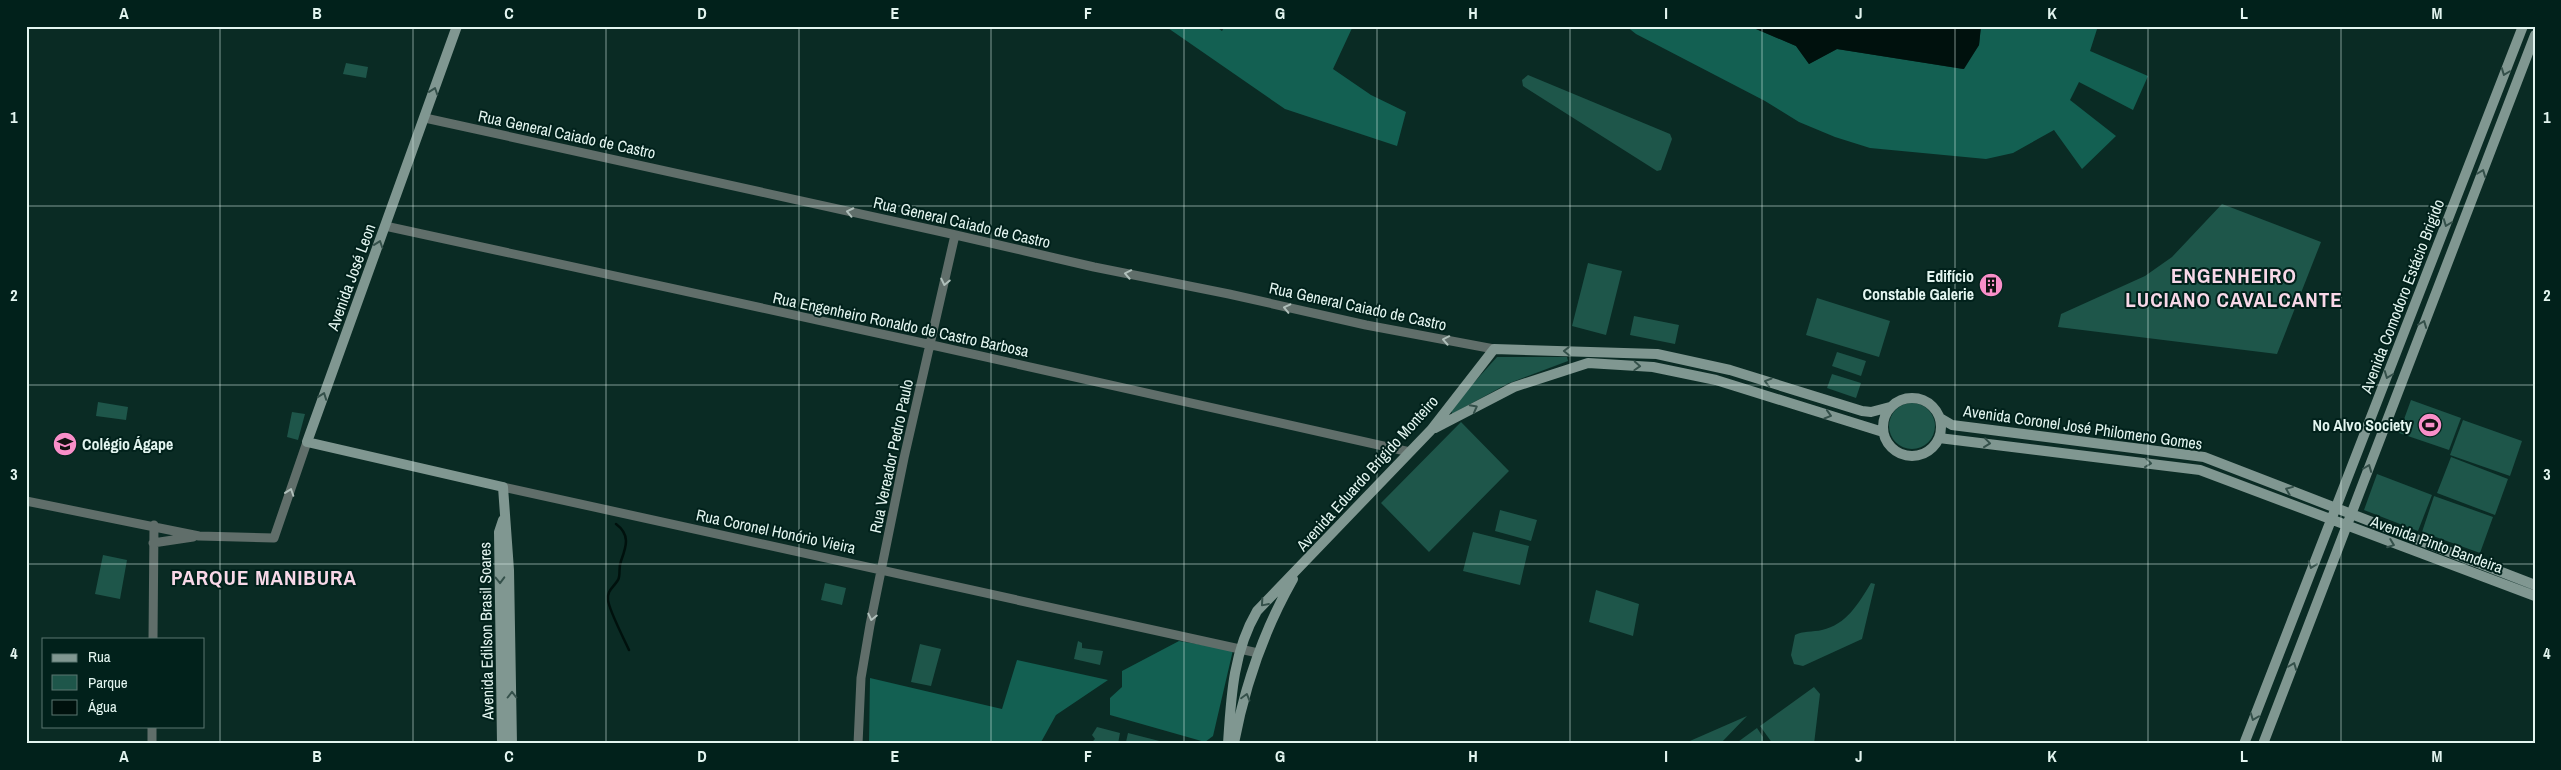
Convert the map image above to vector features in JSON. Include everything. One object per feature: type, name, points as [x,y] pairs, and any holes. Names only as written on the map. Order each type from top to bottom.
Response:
[{"type":"main road","name":"Avenida José Leon","points":[[307,442],[425,118],[456,26]]},
{"type":"main road","name":"Avenida Comodoro Estácio Brigido","points":[[2244,744],[2329,520],[2523,26]]},
{"type":"main road","name":"Avenida Comodoro Estácio Brigido","points":[[2263,744],[2535,35]]},
{"type":"main road","points":[[1494,349],[1649,353],[1691,361],[1862,411],[1871,412],[1890,407]]},
{"type":"main road","name":"Avenida Eduardo Brígido Monteiro","points":[[1228,744],[1232,697],[1240,648],[1245,632],[1257,611],[1431,430],[1494,349]]},
{"type":"main road","points":[[1688,374],[1691,361]]},
{"type":"main road","points":[[1431,430],[1514,387],[1588,363],[1654,367],[1716,380],[1883,432]]},
{"type":"main road","points":[[1804,408],[1809,394]]},
{"type":"main road","points":[[1915,398],[1924,400],[1934,408],[1940,418],[1939,438],[1933,447],[1924,454],[1907,456],[1892,449],[1883,432],[1884,419],[1890,407],[1897,401],[1915,398]]},
{"type":"main road","name":"Avenida Coronel José Philomeno Gomes","points":[[1940,418],[1952,424],[2204,457],[2334,508]]},
{"type":"main road","name":"Avenida Coronel José Philomeno Gomes","points":[[1939,438],[2200,470],[2329,520]]},
{"type":"main road","points":[[2060,452],[2062,439]]},
{"type":"main road","name":"Rua Coronel Honório Vieira","points":[[307,442],[503,487]]},
{"type":"main road","points":[[2166,465],[2168,452]]},
{"type":"main road","name":"Avenida Edilson Brasil Soares","points":[[503,487],[509,562],[512,744]]},
{"type":"main road","name":"Avenida Pinto Bandeira","points":[[2334,508],[2535,585]]},
{"type":"main road","name":"Avenida Edilson Brasil Soares","points":[[502,744],[499,532],[504,518]]},
{"type":"main road","name":"Avenida Pinto Bandeira","points":[[2329,520],[2535,596]]},
{"type":"main road","name":"Avenida Eduardo Brígido Monteiro","points":[[1234,744],[1258,653],[1273,613],[1299,569]]},
{"type":"street","name":"Rua General Caiado de Castro","points":[[425,118],[1094,267],[1230,294],[1357,323],[1494,349]]},
{"type":"street","name":"Rua Engenheiro Ronaldo de Castro Barbosa","points":[[385,226],[932,345],[1410,452]]},
{"type":"street","name":"Rua Vereador Pedro Paulo","points":[[858,744],[861,678],[904,458],[932,345],[955,235]]},
{"type":"street","name":"Avenida José Leon","points":[[199,536],[274,538],[307,442]]},
{"type":"street","name":"Rua Coronel Honório Vieira","points":[[503,487],[883,569],[1258,653]]},
{"type":"street","points":[[26,501],[154,525],[199,536]]},
{"type":"street","points":[[153,638],[154,525]]},
{"type":"street","points":[[153,543],[199,536]]},
{"type":"street","points":[[152,728],[152,744]]},
{"type":"green space","points":[[1165,26],[1215,26],[1222,31],[1225,26],[1353,26],[1333,69],[1371,95],[1406,112],[1397,146],[1285,109]]},
{"type":"green space","points":[[1626,26],[1749,26],[1796,46],[1809,64],[1837,49],[1963,69],[1979,45],[1981,26],[2098,26],[2090,51],[2148,76],[2133,110],[2079,82],[2070,100],[2116,136],[2082,169],[2054,130],[2013,153],[1986,159],[1870,148],[1835,137],[1799,122],[1765,101],[1636,34]]},
{"type":"green space","points":[[346,63],[368,67],[366,78],[343,74]]},
{"type":"green space","points":[[1528,75],[1670,134],[1672,139],[1661,170],[1657,171],[1523,86],[1522,80]]},
{"type":"green space","points":[[2222,204],[2321,242],[2277,354],[2058,327],[2061,314],[2145,276],[2172,257]]},
{"type":"green space","points":[[1588,263],[1622,271],[1606,335],[1572,326]]},
{"type":"green space","points":[[1817,298],[1890,321],[1879,357],[1806,335]]},
{"type":"green space","points":[[1634,316],[1679,325],[1675,344],[1630,335]]},
{"type":"green space","points":[[1837,352],[1866,361],[1861,376],[1832,366]]},
{"type":"green space","points":[[1497,357],[1567,357],[1568,361],[1507,384],[1452,414],[1451,408]]},
{"type":"green space","points":[[1832,374],[1861,383],[1856,398],[1827,388]]},
{"type":"green space","name":"No Alvo Society","points":[[2411,400],[2461,418],[2449,450],[2399,433]]},
{"type":"green space","points":[[98,402],[128,407],[126,420],[96,416]]},
{"type":"green space","points":[[1908,403],[1916,403],[1925,407],[1931,413],[1935,426],[1931,439],[1925,445],[1916,449],[1908,449],[1899,445],[1893,439],[1889,430],[1889,422],[1893,413],[1899,407]]},
{"type":"green space","points":[[292,412],[305,414],[298,440],[287,437]]},
{"type":"green space","points":[[2463,420],[2522,441],[2510,476],[2450,455]]},
{"type":"green space","points":[[1461,422],[1509,471],[1429,552],[1381,503]]},
{"type":"green space","points":[[2451,457],[2508,479],[2495,515],[2437,493]]},
{"type":"green space","points":[[2377,474],[2432,495],[2418,531],[2364,510]]},
{"type":"green space","points":[[2434,496],[2493,517],[2480,553],[2422,532]]},
{"type":"green space","points":[[1500,510],[1537,520],[1531,541],[1495,531]]},
{"type":"green space","points":[[1473,532],[1529,546],[1520,585],[1463,571]]},
{"type":"green space","points":[[103,555],[127,560],[120,599],[95,594]]},
{"type":"green space","points":[[825,583],[846,588],[842,605],[821,600]]},
{"type":"green space","points":[[1871,583],[1875,584],[1862,639],[1803,666],[1794,664],[1791,655],[1795,635],[1822,630],[1838,623],[1857,605]]},
{"type":"green space","points":[[1596,590],[1639,604],[1633,636],[1589,622]]},
{"type":"green space","points":[[1078,641],[1082,643],[1082,648],[1103,651],[1100,665],[1074,659]]},
{"type":"green space","points":[[1179,641],[1233,650],[1213,736],[1205,742],[1110,715],[1110,698],[1122,687],[1122,671]]},
{"type":"green space","points":[[920,644],[941,649],[931,686],[911,682]]},
{"type":"green space","points":[[1017,660],[1108,680],[1056,715],[1040,744],[869,744],[870,678],[1002,709]]},
{"type":"green space","points":[[1814,687],[1820,694],[1814,744],[1773,744],[1760,726]]},
{"type":"green space","points":[[1747,716],[1720,744],[1683,744]]},
{"type":"green space","points":[[1097,727],[1120,733],[1118,744],[1090,744],[1095,739],[1092,735]]},
{"type":"green space","points":[[1757,728],[1763,737],[1763,744],[1735,744]]},
{"type":"green space","points":[[1128,733],[1171,744],[1136,744],[1135,741],[1126,742]]},
{"type":"water","points":[[1749,26],[1981,26],[1979,45],[1964,69],[1837,49],[1809,64],[1796,46]]},
{"type":"waterway","points":[[616,524],[624,532],[626,546],[620,564],[619,578],[609,591],[608,600],[629,650]]},
{"type":"place","name":"Edifício Constable Galerie","points":[[1991,285]]},
{"type":"place","name":"No Alvo Society","points":[[2430,425]]},
{"type":"place","name":"Colégio Ágape","points":[[65,444]]},
{"type":"district","name":"ENGENHEIRO LUCIANO CAVALCANTE","points":[[2234,287]]},
{"type":"district","name":"PARQUE MANIBURA","points":[[264,577]]}]
